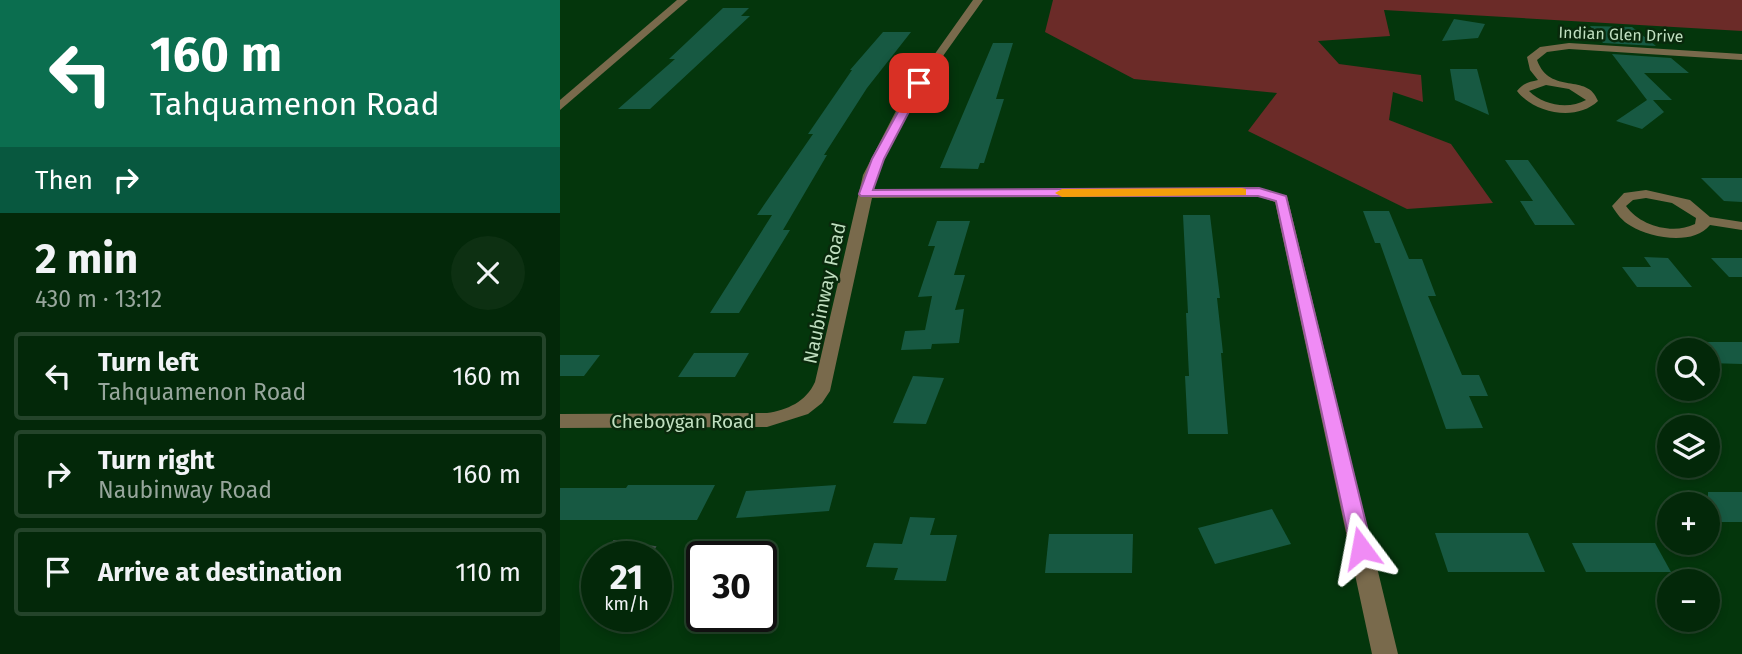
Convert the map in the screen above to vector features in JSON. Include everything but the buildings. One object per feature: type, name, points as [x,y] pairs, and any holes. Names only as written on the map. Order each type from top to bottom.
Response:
[{"type":"street","points":[[560,106],[683,0]]},
{"type":"street","name":"Naubinway Road","points":[[804,408],[822,388],[870,175],[906,103],[978,0]]},
{"type":"street","name":"Indian Glen Drive","points":[[1546,82],[1535,70],[1531,59],[1539,51],[1555,47],[1597,47],[1742,57]]},
{"type":"street","points":[[1546,82],[1579,88],[1590,95],[1592,101],[1577,107],[1560,107],[1535,101],[1523,91],[1527,86],[1546,82]]},
{"type":"street","points":[[865,194],[1259,192],[1276,195],[1284,205],[1385,654]]},
{"type":"street","points":[[1656,195],[1686,204],[1699,212],[1703,220],[1702,226],[1691,232],[1661,231],[1632,220],[1619,206],[1620,202],[1629,196],[1656,195]]},
{"type":"street","points":[[1703,220],[1742,226]]},
{"type":"street","name":"Cheboygan Road","points":[[560,421],[767,420],[804,408]]},
{"type":"shaded area","points":[[1053,0],[1742,0],[1742,31],[1384,10],[1390,36],[1318,41],[1339,64],[1421,75],[1423,102],[1393,92],[1389,120],[1451,144],[1493,203],[1407,209],[1248,131],[1277,93],[1134,79],[1045,32]]},
{"type":"slow traffic","points":[[1062,193],[1242,192]]},
{"type":"route","points":[[919,83],[870,175],[865,194],[1263,192],[1282,199],[1361,548]]}]
